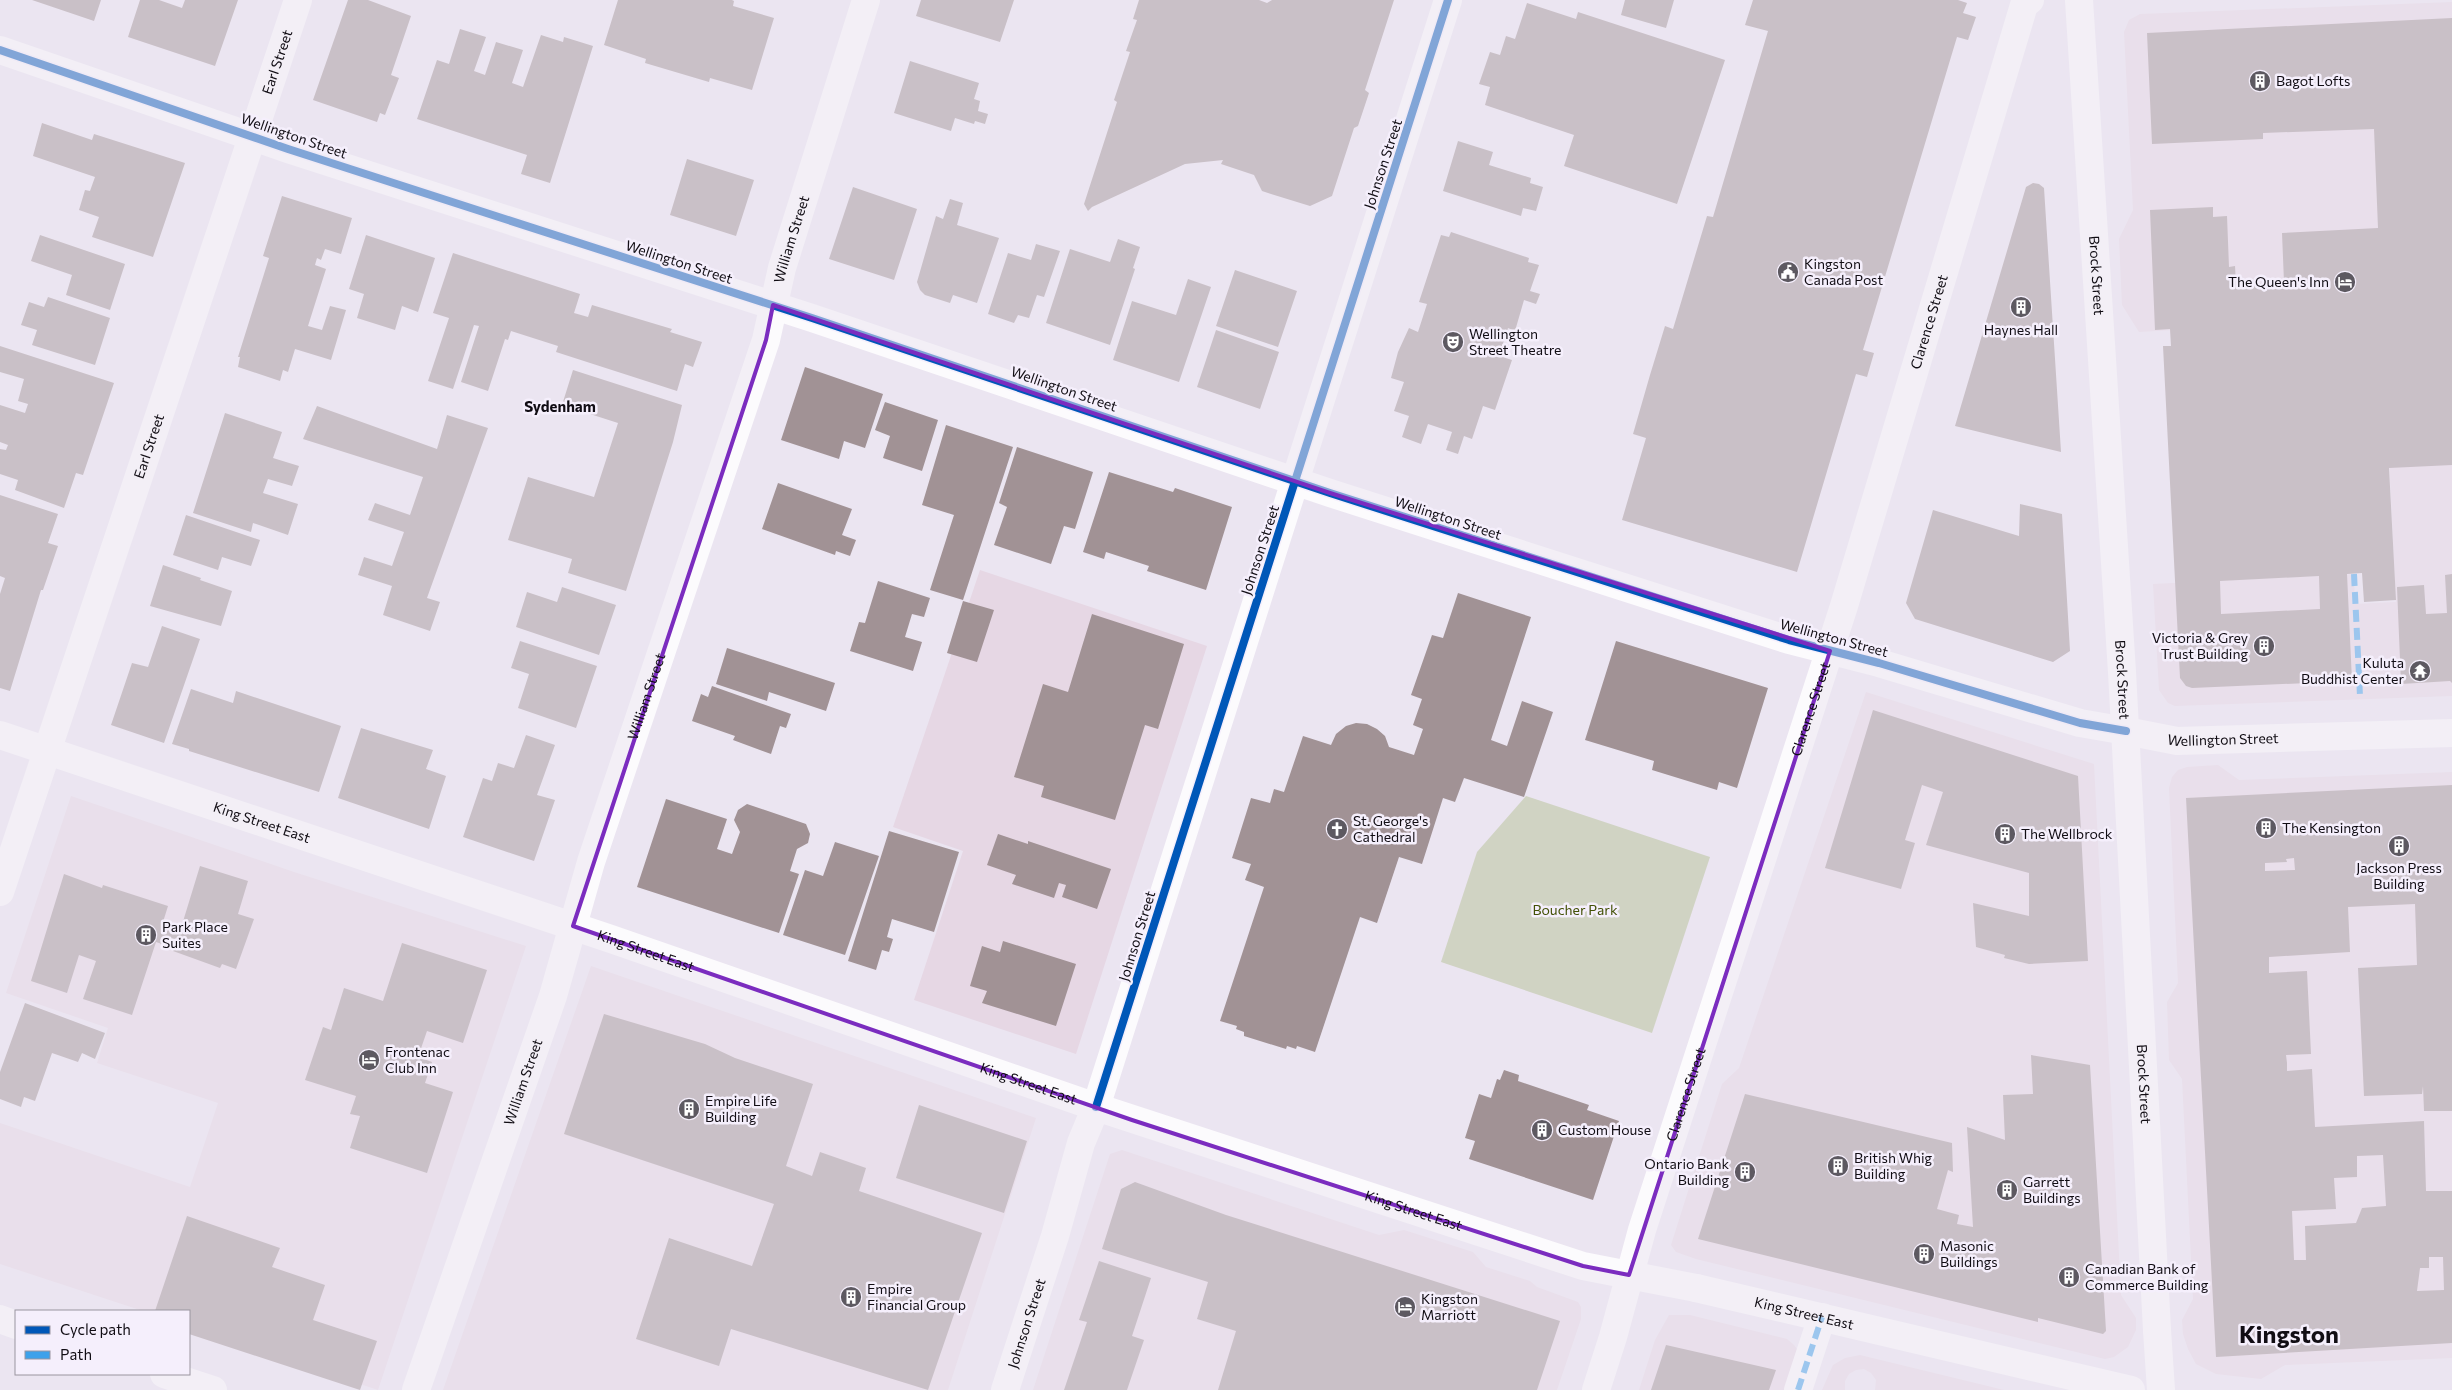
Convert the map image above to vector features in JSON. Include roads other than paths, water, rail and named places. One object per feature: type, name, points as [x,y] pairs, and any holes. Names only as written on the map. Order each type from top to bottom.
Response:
[{"type":"street","name":"Earl Street","points":[[0,892],[298,0]]},
{"type":"street","name":"William Street","points":[[416,1390],[553,996],[591,862],[766,340],[782,268],[866,0]]},
{"type":"street","name":"Johnson Street","points":[[1005,1390],[1055,1236],[1080,1143],[1096,1107],[1448,0]]},
{"type":"street","name":"Clarence Street","points":[[1596,1390],[1642,1230],[1830,651],[2024,5],[2030,0]]},
{"type":"street","name":"Brock Street","points":[[2079,0],[2126,731],[2160,1390]]},
{"type":"street","name":"Wellington Street","points":[[0,50],[252,136],[773,305],[1330,493],[1789,640],[1879,663],[2080,722],[2176,741],[2452,733]]},
{"type":"street","name":"King Street East","points":[[0,735],[573,926],[1096,1107],[1583,1266],[1696,1288],[2131,1390]]},
{"type":"street","points":[[1798,1390],[1822,1318]]},
{"type":"street","points":[[0,1319],[15,1325]]},
{"type":"street","points":[[167,1375],[213,1390]]},
{"type":"place","name":"Bagot Lofts","points":[[2260,81]]},
{"type":"place","name":"Kingston Canada Post","points":[[1788,272]]},
{"type":"place","name":"The Queen's Inn","points":[[2345,282]]},
{"type":"place","name":"Haynes Hall","points":[[2021,307]]},
{"type":"place","name":"Wellington Street Theatre","points":[[1453,342]]},
{"type":"place","name":"Victoria & Grey Trust Building","points":[[2264,646]]},
{"type":"place","name":"Kuluta Buddhist Center","points":[[2420,671]]},
{"type":"place","name":"The Kensington","points":[[2266,828]]},
{"type":"place","name":"St. George's Cathedral","points":[[1337,829]]},
{"type":"place","name":"The Wellbrock","points":[[2005,834]]},
{"type":"place","name":"Jackson Press Building","points":[[2399,846]]},
{"type":"place","name":"Park Place Suites","points":[[146,935]]},
{"type":"place","name":"Frontenac Club Inn","points":[[369,1060]]},
{"type":"place","name":"Empire Life Building","points":[[689,1109]]},
{"type":"place","name":"Custom House","points":[[1542,1130]]},
{"type":"place","name":"British Whig Building","points":[[1838,1166]]},
{"type":"place","name":"Ontario Bank Building","points":[[1745,1172]]},
{"type":"place","name":"Garrett Buildings","points":[[2007,1190]]},
{"type":"place","name":"Masonic Buildings","points":[[1924,1254]]},
{"type":"place","name":"Canadian Bank of Commerce Building","points":[[2069,1277]]},
{"type":"place","name":"Empire Financial Group","points":[[851,1297]]},
{"type":"place","name":"Kingston Marriott","points":[[1405,1307]]},
{"type":"district","name":"Sydenham","points":[[560,407]]},
{"type":"district","name":"Kingston","points":[[2289,1335]]},
{"type":"park label","name":"Boucher Park","points":[[1575,910]]}]
